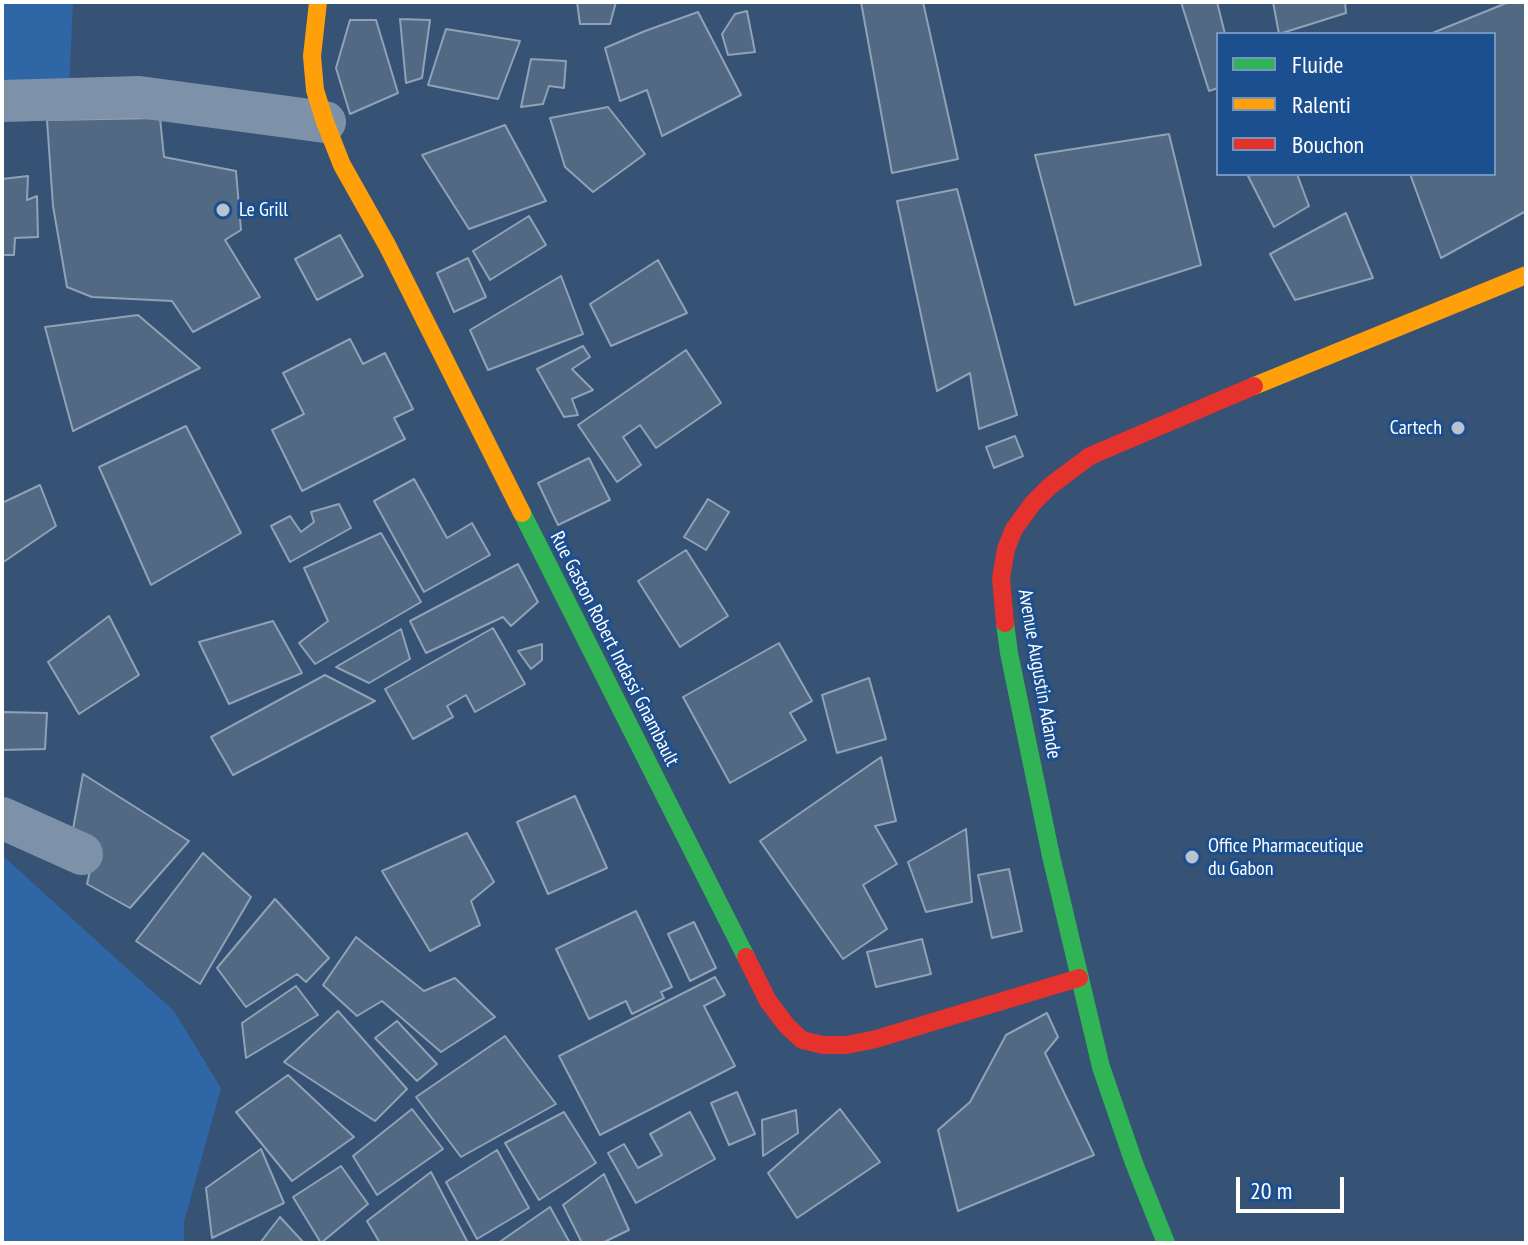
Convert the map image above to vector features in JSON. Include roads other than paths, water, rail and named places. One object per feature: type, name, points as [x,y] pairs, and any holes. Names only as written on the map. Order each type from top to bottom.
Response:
[{"type":"street","name":"Rue Gaston Robert Indassi Gnambault","points":[[318,2],[312,56],[315,90],[342,165],[387,245],[682,835],[768,1001],[787,1026],[802,1040],[823,1045],[847,1045],[1079,978]]},
{"type":"street","points":[[2,101],[139,97],[325,122]]},
{"type":"street","name":"Avenue Augustin Adande","points":[[1166,1243],[1101,1067],[1079,978],[1012,668],[1001,578],[1006,549],[1014,529],[1033,503],[1090,456],[1526,275]]},
{"type":"street","points":[[2,818],[82,854]]},
{"type":"place","name":"Le Grill","points":[[223,210]]},
{"type":"place","name":"Cartech","points":[[1458,428]]},
{"type":"place","name":"Office Pharmaceutique du Gabon","points":[[1192,857]]}]
